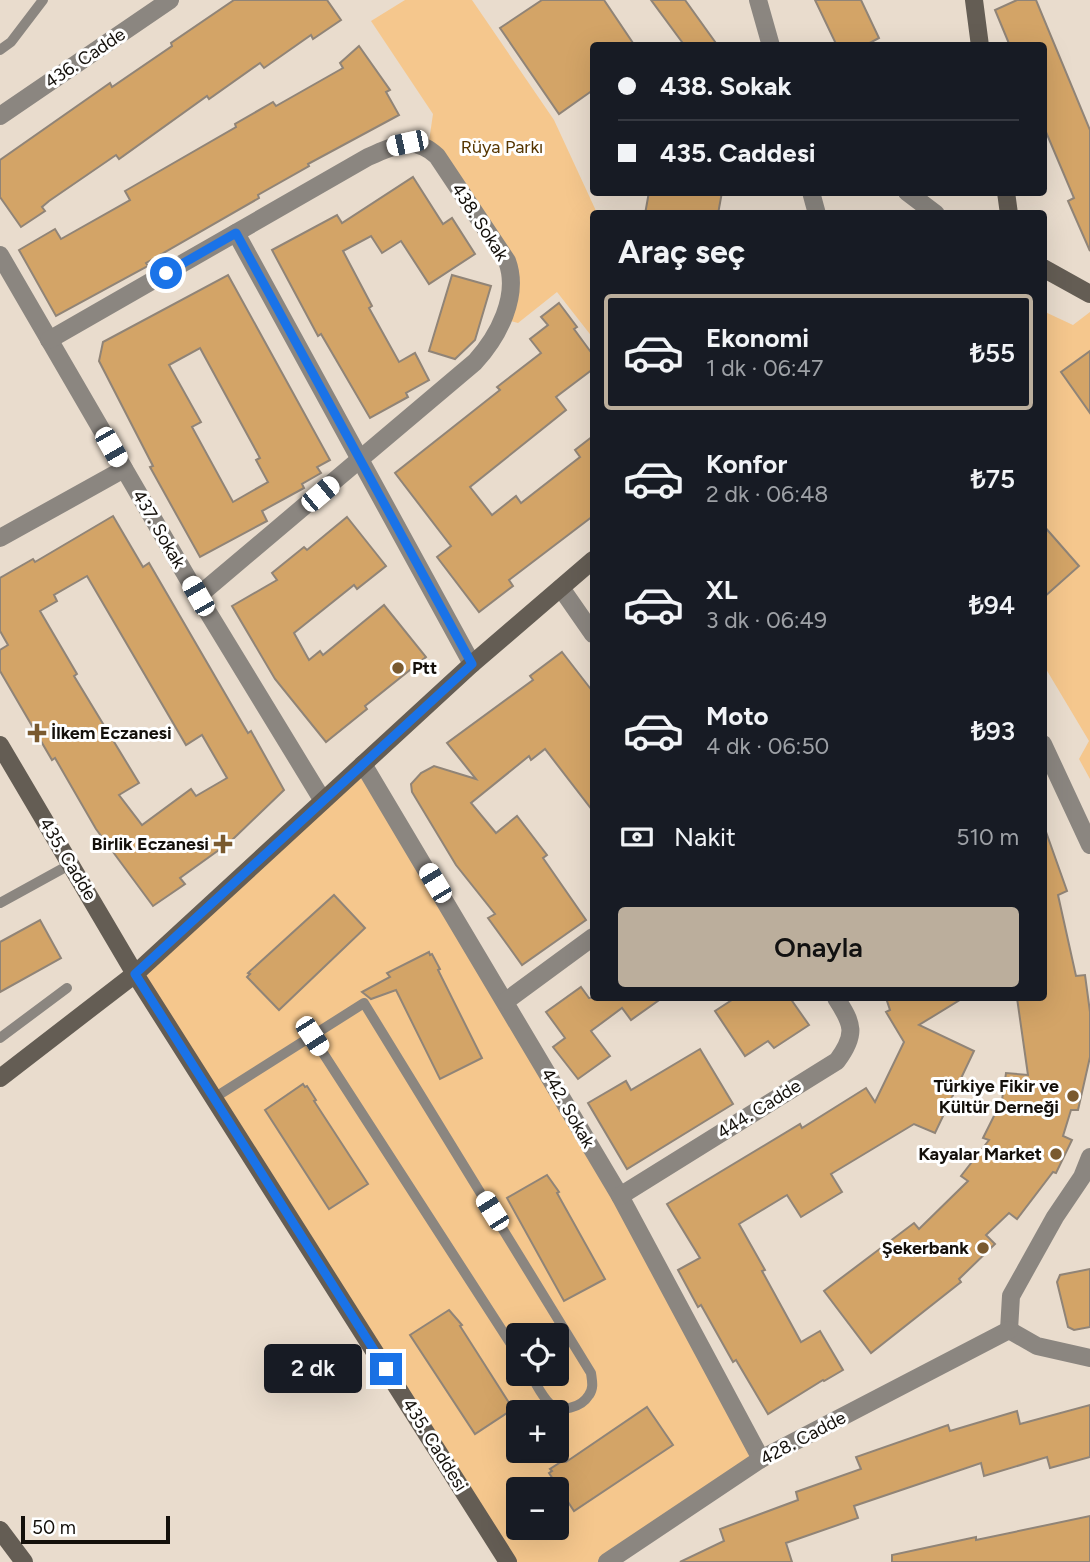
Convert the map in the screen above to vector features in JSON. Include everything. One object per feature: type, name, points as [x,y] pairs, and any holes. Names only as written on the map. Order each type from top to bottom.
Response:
[{"type":"street","name":"436. Cadde","points":[[0,117],[170,0]]},
{"type":"street","points":[[758,0],[770,42]]},
{"type":"street","points":[[974,0],[979,42]]},
{"type":"street","name":"438. Sokak","points":[[49,340],[369,157],[392,146],[407,143],[419,144],[437,156],[507,261],[511,271],[510,290],[503,319],[489,347],[475,362],[198,596]]},
{"type":"street","points":[[912,196],[931,210]]},
{"type":"street","points":[[236,233],[472,664]]},
{"type":"street","name":"437. Sokak","points":[[0,255],[198,596],[323,801]]},
{"type":"street","points":[[1047,270],[1090,294]]},
{"type":"street","points":[[0,538],[124,469]]},
{"type":"street","points":[[0,1078],[135,974],[472,664],[590,563]]},
{"type":"street","points":[[561,587],[590,630]]},
{"type":"street","name":"435. Cadde","points":[[0,745],[135,974]]},
{"type":"street","points":[[1047,752],[1090,845]]},
{"type":"street","name":"442. Sokak","points":[[363,764],[620,1196],[761,1459]]},
{"type":"street","points":[[1069,798],[1090,831]]},
{"type":"street","points":[[506,1002],[590,939]]},
{"type":"street","name":"435. Caddesi","points":[[135,974],[508,1562]]},
{"type":"street","name":"444. Cadde","points":[[620,1196],[837,1060],[850,1044],[851,1022],[838,1001]]},
{"type":"street","points":[[1090,1157],[1082,1177],[1055,1217],[1011,1296],[1009,1330],[1037,1346],[1090,1358]]},
{"type":"street","name":"428. Cadde","points":[[607,1562],[761,1459],[1009,1330]]},
{"type":"street","points":[[0,1531],[24,1562]]},
{"type":"lane","points":[[0,50],[11,42],[43,0]]},
{"type":"lane","points":[[0,903],[71,864]]},
{"type":"lane","points":[[0,1038],[67,988]]},
{"type":"lane","points":[[214,1098],[364,1003],[560,1323]]},
{"type":"lane","points":[[312,1036],[506,1336]]},
{"type":"lane","points":[[538,1386],[548,1402],[557,1408],[567,1409],[580,1404],[590,1395],[593,1385],[591,1373],[569,1337]]},
{"type":"green space","name":"Rüya Parkı","points":[[405,0],[472,0],[554,120],[596,210],[590,210],[590,334],[557,292],[518,323],[503,319],[511,280],[428,148],[433,114],[371,21]]},
{"type":"green space","points":[[1090,312],[1090,779],[1079,759],[1089,741],[1047,671],[1047,313],[1073,325]]},
{"type":"green space","points":[[363,764],[761,1459],[607,1562],[508,1562],[135,974]]},
{"type":"building","points":[[234,0],[327,0],[341,20],[313,39],[311,35],[264,68],[260,63],[209,99],[207,96],[119,159],[116,155],[49,201],[42,207],[45,211],[21,227],[0,197],[0,160],[110,83],[112,87],[172,46],[171,43]]},
{"type":"building","points":[[542,0],[604,0],[632,42],[590,42],[590,92],[559,114],[500,28]]},
{"type":"building","points":[[651,0],[685,0],[715,42],[682,42]]},
{"type":"building","points":[[815,0],[861,0],[879,38],[872,42],[835,42]]},
{"type":"building","points":[[1017,0],[1036,0],[1090,130],[1090,251],[1068,201],[1074,198],[1047,134],[1047,42],[1008,42],[995,10]]},
{"type":"building","points":[[359,46],[390,90],[386,92],[399,115],[308,164],[309,166],[258,195],[259,198],[146,263],[148,266],[56,316],[19,250],[55,229],[61,239],[130,200],[125,191],[236,127],[235,124],[273,102],[276,106],[343,68],[340,63]]},
{"type":"building","points":[[413,177],[443,224],[452,218],[475,254],[429,284],[401,241],[382,253],[371,236],[343,251],[372,306],[369,308],[399,362],[415,353],[429,380],[406,393],[408,397],[370,418],[321,334],[318,336],[272,250],[337,215],[342,223]]},
{"type":"building","points":[[648,196],[721,196],[719,210],[646,210]]},
{"type":"building","points":[[228,275],[330,460],[317,467],[321,473],[302,484],[304,488],[262,511],[267,521],[200,557],[150,467],[153,466],[99,361],[103,342]],"holes":[[[200,348],[260,458],[256,460],[268,482],[233,502],[192,427],[201,422],[169,365]]]},
{"type":"building","points":[[452,275],[491,286],[475,340],[455,359],[429,351]]},
{"type":"building","points":[[559,303],[590,351],[590,371],[556,397],[566,410],[470,487],[492,515],[516,496],[521,503],[580,457],[575,450],[590,438],[590,518],[509,580],[513,586],[479,612],[437,557],[451,546],[395,473],[500,390],[497,387],[541,353],[530,339],[548,325],[541,317]]},
{"type":"building","points":[[1090,351],[1090,413],[1061,372]]},
{"type":"building","points":[[113,516],[143,567],[149,563],[284,790],[230,842],[180,878],[185,884],[153,906],[96,829],[0,671],[0,650],[8,645],[0,631],[0,578],[33,559],[35,562]],"holes":[[[87,576],[186,745],[202,735],[227,778],[196,796],[191,789],[142,825],[119,795],[139,783],[74,676],[77,674],[40,611],[57,601],[54,595]]]},
{"type":"building","points":[[347,517],[386,566],[357,589],[354,585],[294,633],[309,660],[320,651],[323,655],[384,605],[426,657],[365,706],[367,709],[326,742],[275,679],[232,606],[277,580],[272,573],[304,547],[307,550]]},
{"type":"building","points":[[1047,530],[1079,566],[1047,594]]},
{"type":"building","points":[[562,652],[590,688],[590,807],[545,749],[531,760],[529,756],[471,803],[496,833],[517,816],[547,855],[543,858],[586,920],[522,965],[488,918],[495,914],[456,865],[412,792],[411,784],[421,773],[434,766],[476,779],[447,743],[533,680],[530,676]]},
{"type":"building","points":[[1047,835],[1067,891],[1058,895],[1076,976],[1085,975],[1090,1012],[1090,1057],[1078,1110],[1071,1110],[1063,1136],[1072,1140],[1056,1173],[1053,1172],[1017,1219],[1009,1213],[986,1235],[995,1244],[959,1279],[961,1282],[871,1353],[824,1291],[914,1223],[919,1229],[968,1181],[961,1176],[989,1140],[983,1138],[1002,1100],[1006,1073],[1028,1075],[1017,1001],[1047,1001]]},
{"type":"building","points":[[334,895],[365,928],[279,1010],[247,977],[250,974],[248,973]]},
{"type":"building","points":[[40,920],[61,958],[0,992],[0,942]]},
{"type":"building","points":[[429,952],[440,969],[438,970],[482,1058],[440,1079],[396,990],[371,999],[362,992],[390,977],[387,973]]},
{"type":"building","points":[[581,987],[590,1001],[658,1001],[631,1020],[622,1008],[591,1031],[610,1056],[578,1079],[553,1047],[565,1038],[546,1012]]},
{"type":"building","points":[[730,1001],[792,1001],[809,1025],[774,1048],[768,1041],[745,1056],[715,1011]]},
{"type":"building","points":[[887,1001],[958,1001],[919,1025],[974,1051],[935,1133],[914,1124],[831,1174],[842,1192],[801,1217],[787,1195],[739,1224],[801,1342],[820,1331],[843,1370],[768,1414],[736,1360],[733,1362],[701,1305],[698,1307],[678,1270],[700,1258],[667,1204],[800,1124],[802,1128],[866,1088],[875,1102],[904,1042],[886,1012],[890,1010]]},
{"type":"building","points":[[700,1049],[733,1104],[627,1169],[588,1103],[626,1081],[631,1090]]},
{"type":"building","points":[[303,1084],[307,1086],[368,1184],[329,1209],[265,1110]]},
{"type":"building","points":[[547,1175],[559,1192],[557,1193],[605,1279],[564,1301],[507,1198]]},
{"type":"building","points":[[1090,1269],[1090,1327],[1074,1330],[1068,1327],[1057,1282],[1060,1275]]},
{"type":"building","points":[[449,1310],[462,1325],[460,1326],[507,1400],[506,1414],[475,1434],[410,1335]]},
{"type":"building","points":[[1090,1405],[1090,1457],[1050,1468],[1047,1457],[984,1476],[981,1463],[854,1506],[858,1518],[786,1543],[792,1562],[680,1562],[724,1541],[720,1529],[798,1500],[796,1492],[861,1469],[856,1457],[948,1425],[950,1431],[1017,1411],[1020,1424]]},
{"type":"building","points":[[647,1407],[673,1445],[574,1511],[569,1503],[569,1477],[552,1477],[549,1473],[552,1471],[550,1469],[559,1463],[569,1463],[569,1460]]},
{"type":"building","points":[[1090,1516],[1090,1562],[892,1562],[892,1555]]},
{"type":"place","name":"Ptt","points":[[398,668]]},
{"type":"place","name":"İlkem Eczanesi","points":[[37,733]]},
{"type":"place","name":"Birlik Eczanesi","points":[[223,844]]},
{"type":"place","name":"Türkiye Fikir ve Kültür Derneği","points":[[1073,1096]]},
{"type":"place","name":"Kayalar Market","points":[[1056,1154]]},
{"type":"place","name":"Şekerbank","points":[[983,1248]]},
{"type":"route","points":[[166,273],[236,233],[472,664],[135,974],[386,1369]]}]
